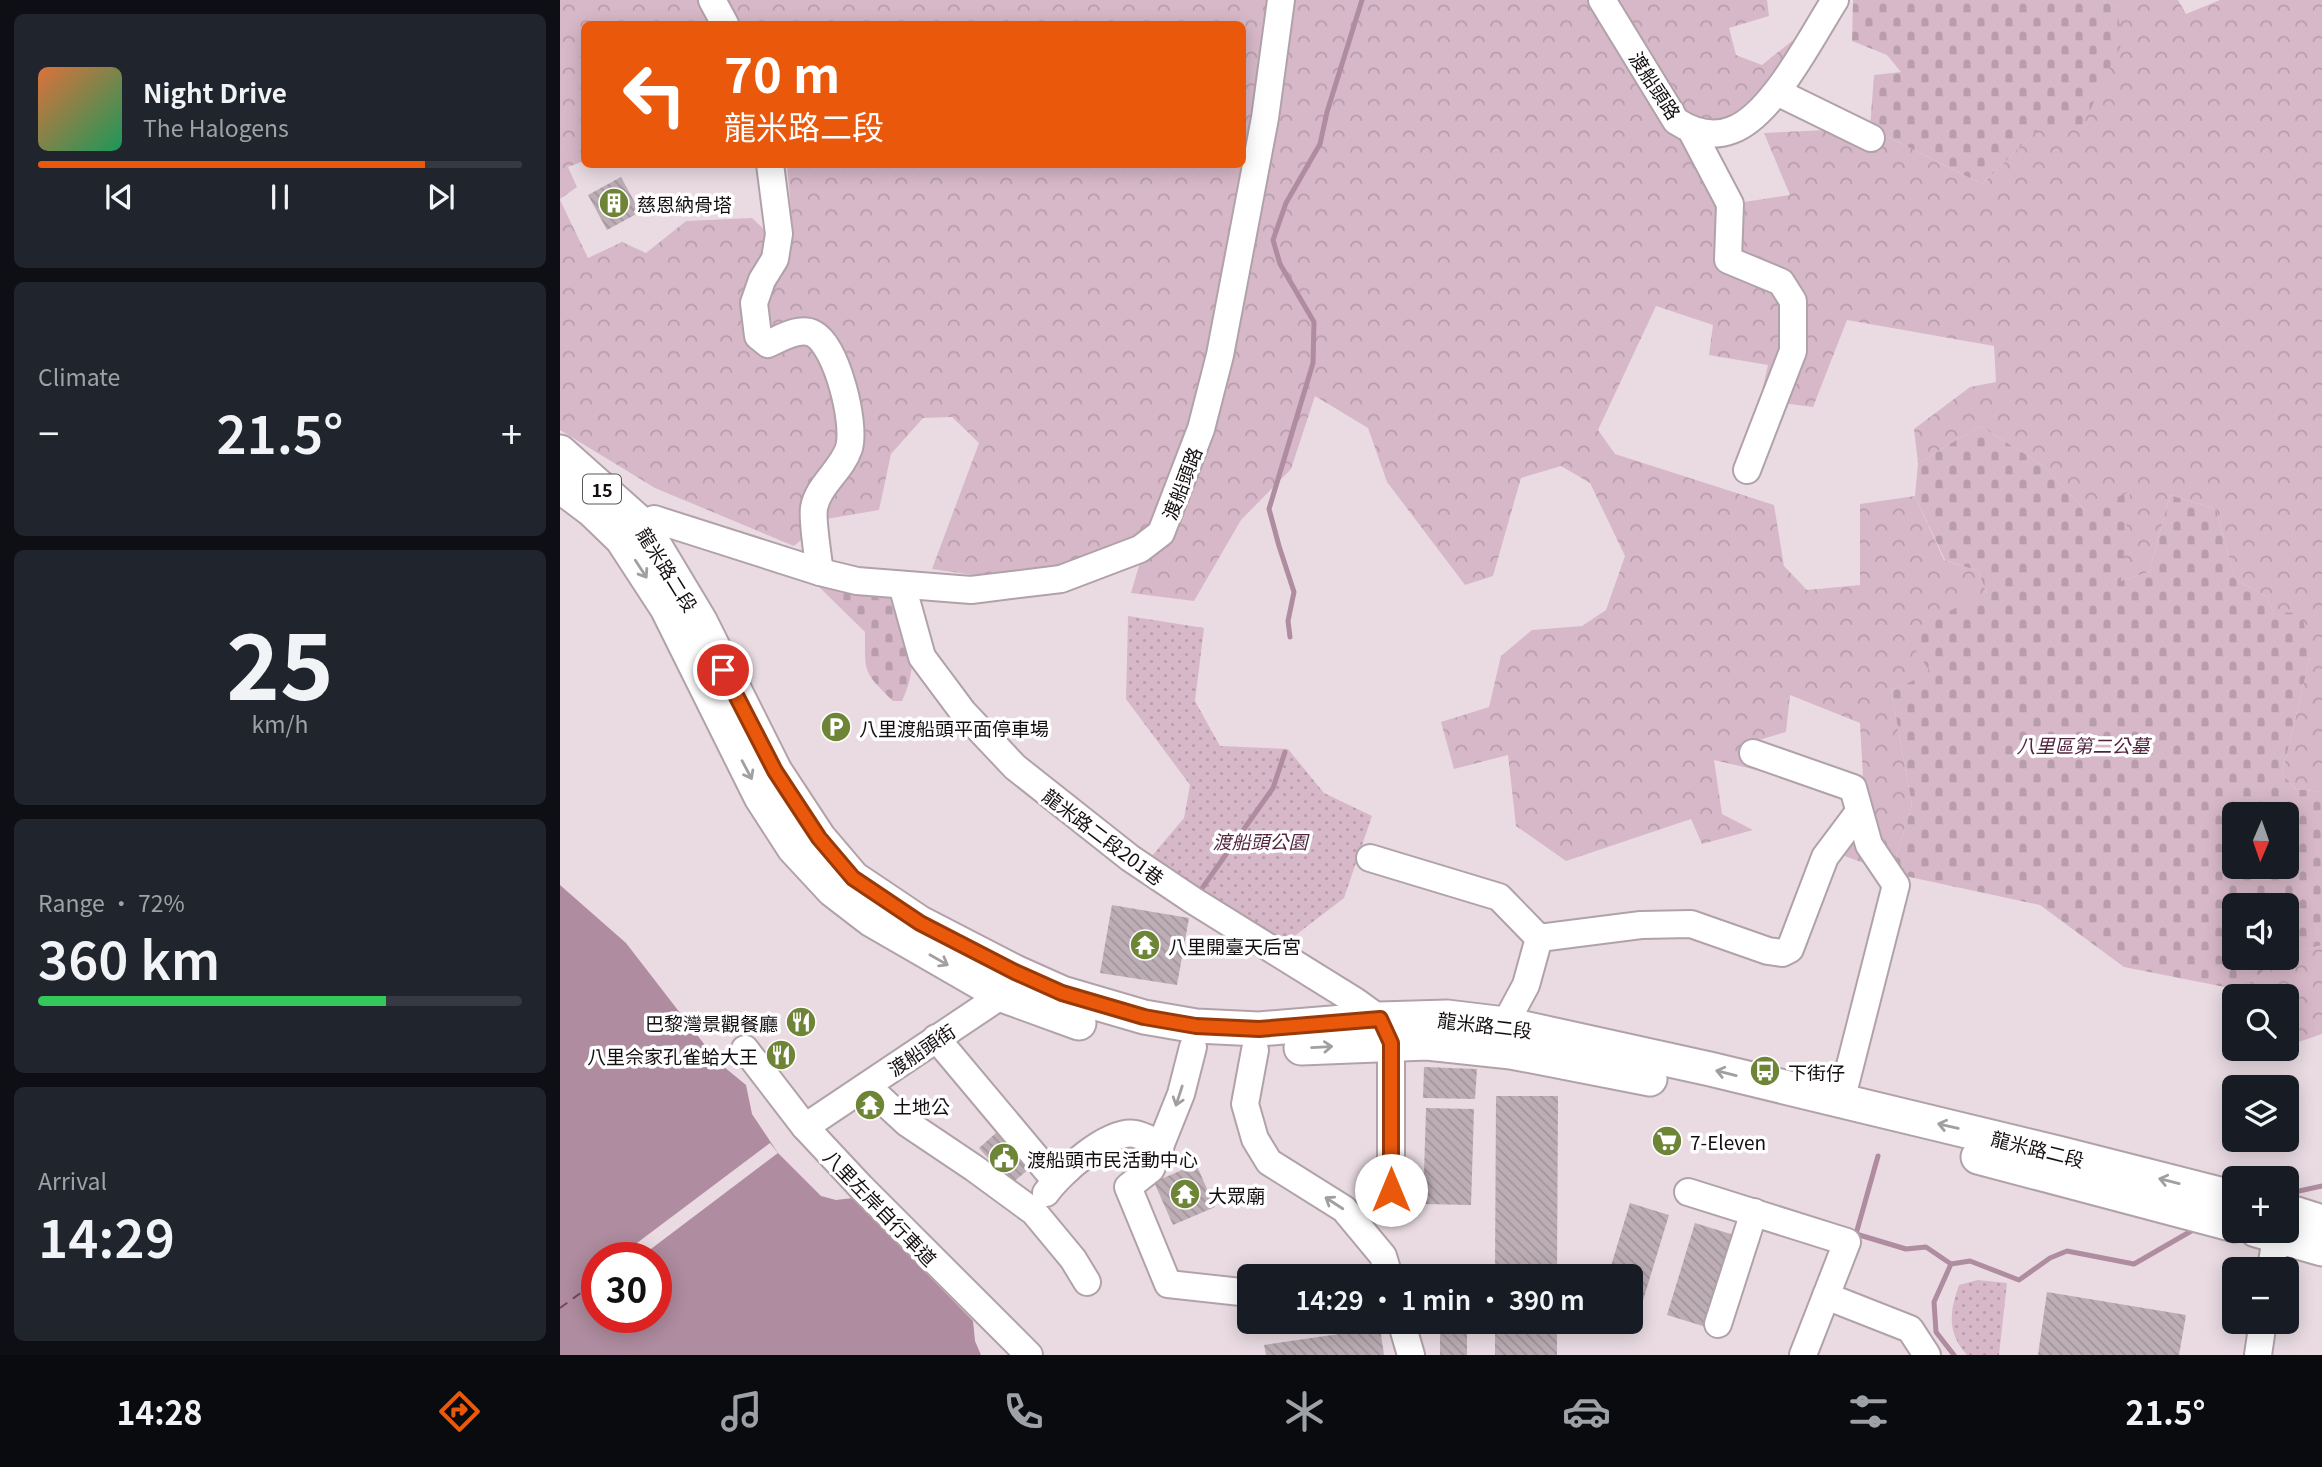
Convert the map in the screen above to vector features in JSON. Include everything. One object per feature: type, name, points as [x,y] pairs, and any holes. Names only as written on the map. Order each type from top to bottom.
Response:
[{"type":"main road","name":"龍米路二段","points":[[560,452],[633,533],[700,621],[775,771],[819,838],[853,878],[920,923],[1062,993],[1144,1017],[1196,1026],[1386,1031],[1427,1042],[1511,1052],[1614,1070],[2222,1195]]},
{"type":"main road","name":"龍米路二段","points":[[560,486],[592,510],[633,533],[667,608],[761,797],[794,848],[833,890],[872,920],[1002,995],[1105,1032],[1193,1047],[1255,1050],[1386,1031],[1447,1017],[1506,1024],[1842,1101],[2027,1157],[2222,1221]]},
{"type":"main road","points":[[2299,1224],[2322,1222]]},
{"type":"main road","points":[[2299,1238],[2322,1249]]},
{"type":"street","points":[[712,0],[723,21]]},
{"type":"street","name":"渡船頭路","points":[[633,533],[654,519],[820,572],[857,581],[971,590],[1061,579],[1140,549],[1161,533],[1201,429],[1220,355],[1265,118],[1281,0]]},
{"type":"street","name":"渡船頭路","points":[[1602,0],[1676,121],[1691,130],[1716,134],[1734,130],[1754,116],[1777,92],[1835,0]]},
{"type":"street","points":[[1777,92],[1871,138]]},
{"type":"street","points":[[1691,130],[1730,204],[1728,260],[1781,282],[1793,301],[1794,351],[1747,470]]},
{"type":"street","points":[[771,168],[779,234],[775,259],[762,280],[754,303],[758,336],[768,344],[801,331],[814,334],[828,348],[845,397],[850,423],[849,447],[814,508],[820,572]]},
{"type":"street","name":"龍米路二段201巷","points":[[902,585],[922,657],[963,712],[1015,766],[1130,859],[1355,1000],[1386,1031]]},
{"type":"street","points":[[1753,753],[1853,789],[1869,845],[1896,885],[1842,1101]]},
{"type":"street","points":[[1538,938],[1641,925],[1691,924],[1768,951],[1782,953],[1790,949],[1825,857],[1858,813]]},
{"type":"street","points":[[1370,858],[1499,897],[1538,938]]},
{"type":"street","points":[[1506,1024],[1526,985],[1538,938]]},
{"type":"street","name":"渡船頭街","points":[[805,1127],[1002,995]]},
{"type":"street","points":[[1386,1031],[1391,1190]]},
{"type":"street","points":[[936,1038],[1055,1180]]},
{"type":"street","points":[[1193,1047],[1181,1094],[1152,1169],[1129,1187],[1168,1284],[1237,1292]]},
{"type":"street","name":"八里左岸自行車道","points":[[745,1049],[805,1127],[880,1207],[1029,1355]]},
{"type":"street","points":[[1255,1050],[1245,1104],[1255,1139],[1269,1162],[1343,1209],[1383,1255],[1386,1264]]},
{"type":"street","points":[[867,1086],[908,1123],[1034,1212],[1073,1259],[1087,1282]]},
{"type":"street","points":[[1034,1212],[1055,1180],[1111,1138],[1134,1133],[1161,1144]]},
{"type":"street","points":[[1688,1192],[1847,1242],[1802,1355]]},
{"type":"street","points":[[1718,1324],[1754,1212]]},
{"type":"street","points":[[1826,1296],[1910,1329],[1927,1355]]},
{"type":"street","points":[[1405,1334],[1411,1355]]},
{"type":"street","points":[[2258,1355],[2261,1334]]},
{"type":"green space","points":[[560,0],[1767,0],[1769,16],[1729,28],[1736,55],[1762,65],[1792,41],[1810,61],[1795,85],[1693,135],[1731,204],[1790,195],[1764,133],[1870,128],[1982,184],[2038,129],[2116,8],[2103,0],[2178,0],[2186,14],[2220,0],[2322,0],[2322,792],[2296,789],[2282,774],[2310,657],[2273,612],[2267,597],[2235,579],[2216,509],[2170,495],[2149,572],[2121,581],[2085,510],[2044,466],[1980,426],[1918,463],[1914,429],[1970,387],[1996,382],[1994,346],[1847,320],[1813,407],[1760,400],[1768,365],[1709,355],[1713,325],[1656,306],[1598,430],[1615,454],[1774,505],[1784,566],[1807,590],[1860,585],[1860,504],[1915,496],[1944,560],[1978,571],[1987,594],[1931,674],[1891,690],[1912,805],[1891,873],[1839,854],[1864,795],[1860,723],[1790,695],[1786,732],[1759,740],[1757,770],[1714,760],[1722,814],[1753,830],[1702,844],[1691,819],[1566,861],[1516,826],[1508,755],[1454,769],[1441,722],[1489,707],[1501,656],[1532,630],[1582,626],[1606,610],[1625,556],[1590,483],[1561,466],[1521,478],[1493,576],[1465,585],[1387,482],[1368,428],[1315,396],[1291,469],[1241,520],[1194,601],[1131,593],[1147,538],[1021,582],[932,569],[979,443],[952,417],[923,418],[891,454],[879,510],[826,519],[794,546],[655,488],[560,430],[560,200],[588,258],[622,242],[646,253],[686,221],[752,218],[768,233],[793,232],[787,168],[1246,168],[1246,21],[581,21],[581,162],[568,167],[577,187],[560,199]]},
{"type":"green space","points":[[1853,0],[2103,0],[2116,8],[2123,41],[2082,127],[2038,129],[1982,184],[1870,128],[1874,75],[1901,72],[1887,55],[1852,41]]},
{"type":"green space","name":"八里區第二公墓","points":[[1980,426],[2044,466],[2085,510],[2130,492],[2121,581],[2149,572],[2170,495],[2216,509],[2235,579],[2267,597],[2273,612],[2302,613],[2310,657],[2282,774],[2296,789],[2322,792],[2322,945],[2299,951],[2299,893],[2222,893],[2222,970],[2264,970],[2247,984],[2222,984],[2222,986],[2124,967],[2040,905],[1891,873],[1912,805],[1891,690],[1931,673],[1904,633],[1987,593],[1978,571],[1945,560],[1915,496],[1918,463]]},
{"type":"green space","points":[[813,581],[889,594],[907,634],[912,658],[908,685],[902,701],[893,701],[871,677],[866,664],[865,632]]},
{"type":"green space","name":"渡船頭公園","points":[[1128,616],[1204,628],[1195,701],[1220,746],[1288,749],[1324,793],[1372,816],[1344,898],[1284,944],[1194,891],[1151,857],[1184,818],[1190,785],[1126,699]]},
{"type":"green space","points":[[2322,945],[2322,1034],[2299,1042],[2299,984],[2247,984],[2264,970],[2299,970],[2299,951]]},
{"type":"green space","points":[[1978,1280],[2007,1283],[1999,1355],[1967,1355],[1953,1330],[1952,1313],[1959,1285]]},
{"type":"shaded area","points":[[560,885],[626,943],[718,1062],[746,1085],[752,1114],[778,1153],[821,1196],[836,1200],[853,1198],[973,1321],[975,1341],[981,1355],[560,1355]]},
{"type":"pier","points":[[770,1143],[778,1153],[660,1242],[638,1242]]},
{"type":"building","name":"慈恩納骨塔","points":[[621,177],[640,212],[607,230],[588,195]]},
{"type":"building","name":"八里開臺天后宮","points":[[1112,905],[1189,918],[1177,985],[1100,973]]},
{"type":"building","points":[[1424,1067],[1477,1069],[1475,1099],[1423,1098]]},
{"type":"building","points":[[1496,1096],[1558,1096],[1557,1264],[1495,1264]]},
{"type":"building","points":[[1426,1108],[1474,1109],[1471,1205],[1423,1204]]},
{"type":"building","name":"渡船頭市民活動中心","points":[[997,1132],[1029,1169],[1011,1184],[979,1148]]},
{"type":"building","name":"大眾廟","points":[[1196,1164],[1215,1207],[1173,1225],[1154,1182]]},
{"type":"building","points":[[1630,1203],[1669,1215],[1643,1300],[1643,1264],[1612,1264]]},
{"type":"building","points":[[1695,1223],[1734,1235],[1706,1327],[1667,1315]]},
{"type":"building","points":[[2047,1292],[2186,1315],[2179,1355],[2038,1355]]},
{"type":"building","points":[[1339,1334],[1381,1334],[1384,1355],[1266,1355],[1264,1345]]},
{"type":"building","points":[[1440,1334],[1467,1334],[1467,1355],[1440,1355]]},
{"type":"building","points":[[1495,1334],[1557,1334],[1557,1355],[1495,1355]]},
{"type":"waterway","points":[[1290,637],[1288,621],[1294,592],[1269,509],[1313,363],[1314,322],[1280,264],[1273,240],[1286,203],[1320,144],[1327,112],[1362,0]]},
{"type":"waterway","points":[[1198,894],[1273,788],[1285,752]]},
{"type":"waterway","points":[[1878,1156],[1856,1234],[1906,1249],[1926,1247],[1951,1264]]},
{"type":"waterway","points":[[2299,1191],[2322,1186]]},
{"type":"waterway","points":[[1954,1355],[1936,1332],[1934,1302],[1951,1264],[1970,1261],[2019,1280],[2050,1258],[2067,1251],[2134,1264],[2193,1230]]},
{"type":"ferry route","points":[[560,1308],[581,1293]]},
{"type":"place","name":"慈恩納骨塔","points":[[614,203]]},
{"type":"place","name":"八里渡船頭平面停車場","points":[[836,727]]},
{"type":"place","name":"八里開臺天后宮","points":[[1145,945]]},
{"type":"place","name":"巴黎灣景觀餐廳","points":[[801,1022]]},
{"type":"place","name":"八里佘家孔雀蛤大王","points":[[781,1055]]},
{"type":"place","name":"下街仔","points":[[1765,1071]]},
{"type":"place","name":"土地公","points":[[870,1105]]},
{"type":"place","name":"7-Eleven","points":[[1667,1141]]},
{"type":"place","name":"渡船頭市民活動中心","points":[[1004,1158]]},
{"type":"place","name":"大眾廟","points":[[1185,1194]]},
{"type":"route","points":[[723,670],[775,771],[819,838],[853,878],[920,923],[1062,993],[1144,1017],[1196,1026],[1259,1029],[1380,1019],[1391,1043],[1391,1190]]}]
